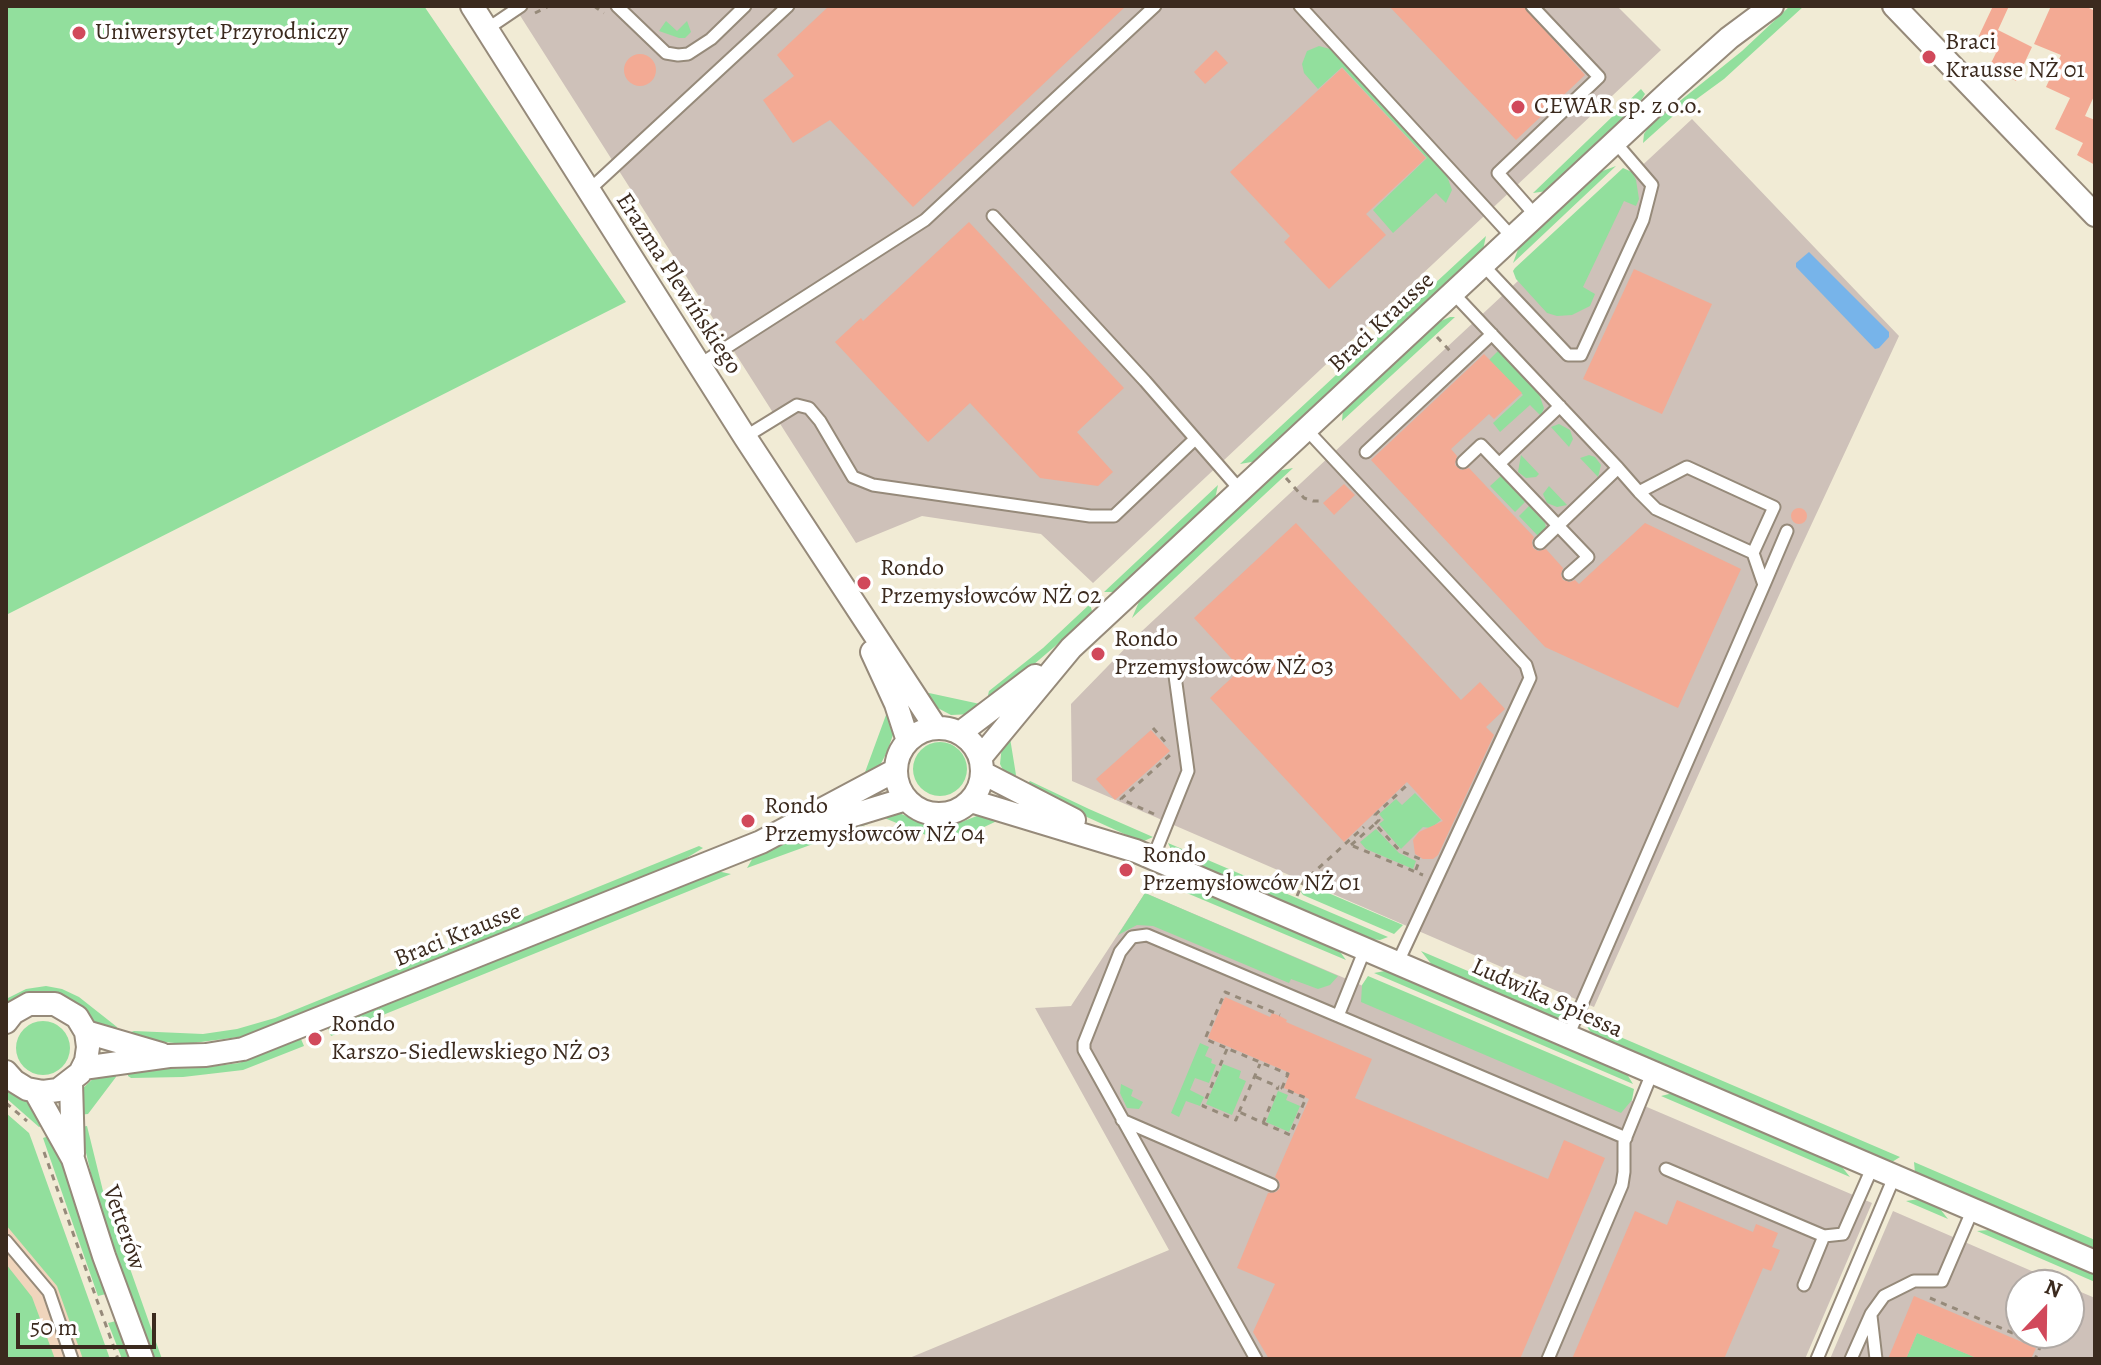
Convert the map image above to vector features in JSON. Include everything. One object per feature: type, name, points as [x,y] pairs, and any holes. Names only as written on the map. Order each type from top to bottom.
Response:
[{"type":"street","name":"Erazma Plewińskiego","points":[[472,6],[745,437],[936,728]]},
{"type":"street","name":"Braci Krausse","points":[[1729,38],[1749,6]]},
{"type":"street","name":"Braci Krausse","points":[[960,733],[1071,648],[1615,142],[1729,38],[1772,6]]},
{"type":"street","points":[[1894,6],[2095,215]]},
{"type":"street","name":"Erazma Plewińskiego","points":[[843,588],[896,704],[908,741]]},
{"type":"street","name":"Braci Krausse","points":[[982,766],[1071,648]]},
{"type":"street","points":[[982,766],[977,793],[971,801],[963,808],[943,815],[923,811],[906,799],[898,785],[896,770],[899,754],[908,741],[921,732],[936,728],[960,733],[969,740],[982,766],[1144,854]]},
{"type":"street","name":"Braci Krausse","points":[[761,842],[896,770]]},
{"type":"street","name":"Braci Krausse","points":[[35,1091],[58,1090],[77,1075],[169,1056],[206,1055],[243,1049],[761,842],[906,799]]},
{"type":"street","name":"Ludwika Spiessa","points":[[971,801],[1144,854],[2095,1262]]},
{"type":"street","points":[[6,1022],[20,1008],[46,1002],[70,1011],[86,1032]]},
{"type":"street","name":"Braci Krausse","points":[[86,1032],[169,1056]]},
{"type":"street","name":"Vetterów","points":[[73,1159],[77,1075],[88,1047],[86,1032]]},
{"type":"street","points":[[6,1072],[20,1086],[35,1091]]},
{"type":"street","name":"Vetterów","points":[[35,1091],[73,1159],[87,1208],[142,1359]]},
{"type":"lane","points":[[487,29],[521,6]]},
{"type":"lane","points":[[617,6],[666,53],[678,55],[688,54],[711,39],[745,6]]},
{"type":"lane","points":[[588,191],[788,6]]},
{"type":"lane","points":[[699,365],[925,220],[1155,6]]},
{"type":"lane","points":[[1300,6],[1513,238]]},
{"type":"lane","points":[[1532,6],[1599,77],[1498,173],[1536,216]]},
{"type":"lane","points":[[1483,265],[1568,355],[1581,355],[1643,220],[1652,185],[1615,142]]},
{"type":"lane","points":[[993,216],[1241,491]]},
{"type":"lane","points":[[1453,293],[1656,509],[1753,553]]},
{"type":"lane","points":[[1366,452],[1492,334]]},
{"type":"lane","points":[[745,437],[797,405],[809,408],[820,421],[853,477],[873,485],[1102,516],[1114,516],[1194,440]]},
{"type":"lane","points":[[1499,464],[1560,406]]},
{"type":"lane","points":[[1306,429],[1526,665],[1530,678],[1398,962]]},
{"type":"lane","points":[[1463,462],[1481,445],[1588,557],[1569,574]]},
{"type":"lane","points":[[1639,492],[1687,467],[1774,507],[1753,553],[1764,585]]},
{"type":"lane","points":[[1540,543],[1618,468]]},
{"type":"lane","points":[[1568,1036],[1787,531]]},
{"type":"lane","points":[[1144,854],[1168,821],[1188,771],[1175,676]]},
{"type":"lane","points":[[1256,1359],[1086,1055],[1084,1043],[1120,952],[1132,937],[1147,935],[1626,1138]]},
{"type":"lane","points":[[1338,1016],[1365,949]]},
{"type":"lane","points":[[1548,1359],[1622,1185],[1626,1138],[1652,1073]]},
{"type":"lane","points":[[1122,1120],[1272,1185]]},
{"type":"lane","points":[[1666,1169],[1824,1236],[1843,1234],[1873,1166]]},
{"type":"lane","points":[[1817,1359],[1895,1175]]},
{"type":"lane","points":[[1851,1359],[1871,1314],[1884,1296],[1914,1281],[1942,1281],[1973,1209]]},
{"type":"lane","points":[[1804,1285],[1824,1236]]},
{"type":"lane","points":[[6,1241],[49,1292],[72,1359]]},
{"type":"lane","points":[[1871,1314],[1876,1359]]},
{"type":"path","points":[[1437,337],[1457,358]]},
{"type":"path","points":[[1286,478],[1304,498],[1324,501]]},
{"type":"path","points":[[1153,728],[1174,751],[1121,799],[1168,821]]},
{"type":"path","points":[[1351,845],[1379,820],[1375,815],[1406,786]]},
{"type":"path","points":[[1375,824],[1400,851],[1420,859],[1415,872]]},
{"type":"path","points":[[1297,896],[1303,882],[1364,827]]},
{"type":"path","points":[[1345,843],[1427,877]]},
{"type":"path","points":[[1263,1123],[1288,1074],[1205,1039],[1225,992],[1280,1015]]},
{"type":"path","points":[[1227,1049],[1203,1106],[1236,1120],[1260,1063]]},
{"type":"path","points":[[1239,1112],[1290,1135],[1306,1098],[1255,1076]]},
{"type":"path","points":[[6,1103],[34,1128]]},
{"type":"path","points":[[40,1140],[97,1312],[118,1359]]},
{"type":"path","points":[[1919,1293],[2041,1345],[2035,1359]]},
{"type":"path","points":[[97,1312],[105,1309]]},
{"type":"shaded area","points":[[514,6],[1617,6],[1661,50],[1093,583],[1041,534],[922,516],[856,543]]},
{"type":"shaded area","points":[[1692,119],[1899,336],[1594,1007],[1072,781],[1071,704],[1142,631]]},
{"type":"shaded area","points":[[1145,893],[1872,1203],[1805,1359],[907,1359],[1169,1250],[1035,1008],[1071,1006]]},
{"type":"shaded area","points":[[6,1208],[66,1278],[99,1359],[6,1359]]},
{"type":"shaded area","points":[[1893,1211],[2027,1269],[2005,1269],[2005,1349],[2085,1349],[2085,1294],[2095,1298],[2095,1359],[1830,1359]]},
{"type":"green space","points":[[6,6],[424,6],[626,302],[6,615]]},
{"type":"green space","points":[[1790,6],[1804,6],[1724,79],[1672,117],[1643,143],[1650,125],[1742,51]]},
{"type":"green space","points":[[666,21],[677,31],[687,21],[691,32],[685,38],[679,38],[659,31]]},
{"type":"green space","points":[[1319,46],[1330,49],[1447,176],[1452,190],[1446,203],[1436,193],[1393,233],[1373,210],[1427,158],[1342,67],[1318,89],[1304,73],[1302,64],[1307,51]]},
{"type":"green space","points":[[1641,89],[1645,94],[1637,107],[1547,191],[1533,193]]},
{"type":"green space","points":[[1616,166],[1513,263],[1520,244],[1597,173]]},
{"type":"green space","points":[[1623,168],[1632,172],[1639,199],[1636,206],[1624,201],[1583,287],[1595,294],[1590,306],[1572,315],[1547,313],[1516,279],[1513,271]]},
{"type":"green space","points":[[1486,236],[1483,250],[1257,461],[1240,464]]},
{"type":"green space","points":[[1455,317],[1342,421],[1343,409],[1434,324]]},
{"type":"green space","points":[[1498,351],[1539,394],[1544,408],[1541,416],[1530,405],[1500,432],[1493,423],[1523,395],[1489,360]]},
{"type":"green space","points":[[1559,424],[1570,430],[1573,439],[1569,447],[1551,427]]},
{"type":"green space","points":[[1521,455],[1539,474],[1536,477],[1526,478],[1518,472]]},
{"type":"green space","points":[[1589,455],[1601,465],[1598,477],[1580,458]]},
{"type":"green space","points":[[1293,468],[1132,618],[1141,597],[1277,471]]},
{"type":"green space","points":[[1501,476],[1525,502],[1515,512],[1490,486]]},
{"type":"green space","points":[[1218,485],[1215,499],[1116,592],[1104,592]]},
{"type":"green space","points":[[1549,486],[1567,505],[1557,507],[1547,503],[1543,494]]},
{"type":"green space","points":[[1529,506],[1545,523],[1546,528],[1538,536],[1519,516]]},
{"type":"green space","points":[[1090,604],[1092,611],[1087,619],[992,700],[989,691],[1043,648]]},
{"type":"green space","points":[[929,693],[980,704],[973,714],[951,715],[923,697]]},
{"type":"green space","points":[[892,713],[894,732],[887,752],[877,771],[864,775],[886,715]]},
{"type":"green space","points":[[1010,738],[1016,775],[1013,781],[1000,764],[1002,745]]},
{"type":"green space","points":[[940,742],[959,750],[967,769],[959,788],[940,796],[921,788],[913,769],[921,750]]},
{"type":"green space","points":[[1030,781],[1153,837],[1144,841],[1131,837],[1023,788]]},
{"type":"green space","points":[[1415,793],[1441,820],[1431,828],[1423,827],[1401,849],[1379,824],[1384,820],[1379,814],[1396,799],[1402,805]]},
{"type":"green space","points":[[897,812],[937,826],[951,826],[982,814],[1000,813],[997,821],[967,835],[938,840],[882,817]]},
{"type":"green space","points":[[870,819],[868,824],[747,868],[754,856],[777,846]]},
{"type":"green space","points":[[1376,829],[1399,853],[1416,861],[1413,869],[1366,849],[1360,842]]},
{"type":"green space","points":[[1168,843],[1388,937],[1370,939],[1174,855]]},
{"type":"green space","points":[[699,846],[703,848],[675,865],[246,1036],[186,1044],[130,1039],[134,1031],[203,1034],[237,1029],[275,1018]]},
{"type":"green space","points":[[717,871],[731,874],[331,1036],[328,1028]]},
{"type":"green space","points":[[1171,882],[1184,883],[1338,949],[1346,960],[1170,886]]},
{"type":"green space","points":[[1305,883],[1403,925],[1394,934],[1303,895],[1301,892]]},
{"type":"green space","points":[[1145,893],[1338,976],[1330,985],[1318,989],[1291,979],[1289,983],[1153,926],[1137,925],[1118,935]]},
{"type":"green space","points":[[1421,951],[1571,1015],[1556,1018],[1433,966]]},
{"type":"green space","points":[[1390,970],[1625,1071],[1633,1084],[1374,973]]},
{"type":"green space","points":[[1368,976],[1634,1089],[1632,1100],[1621,1113],[1361,1002],[1362,985]]},
{"type":"green space","points":[[46,986],[79,997],[117,1027],[118,1032],[103,1031],[80,1005],[61,994],[32,992],[6,1005],[6,999],[26,989]]},
{"type":"green space","points":[[43,1021],[62,1029],[70,1048],[62,1067],[43,1075],[24,1067],[16,1048],[24,1029]]},
{"type":"green space","points":[[1583,1021],[1900,1157],[1892,1162],[1592,1034]]},
{"type":"green space","points":[[301,1039],[304,1046],[243,1070],[183,1077],[128,1076],[128,1069],[201,1068],[239,1063]]},
{"type":"green space","points":[[1200,1043],[1209,1047],[1205,1056],[1216,1065],[1209,1083],[1195,1078],[1190,1090],[1204,1097],[1200,1106],[1186,1101],[1179,1117],[1171,1113]]},
{"type":"green space","points":[[1223,1064],[1241,1071],[1239,1078],[1246,1081],[1232,1115],[1206,1104]]},
{"type":"green space","points":[[116,1070],[116,1077],[88,1114],[78,1115],[82,1089],[96,1076]]},
{"type":"green space","points":[[1121,1084],[1133,1090],[1131,1096],[1143,1102],[1139,1109],[1127,1108],[1120,1093]]},
{"type":"green space","points":[[6,1090],[34,1105],[48,1124],[39,1127],[6,1098]]},
{"type":"green space","points":[[1278,1091],[1288,1095],[1286,1100],[1300,1106],[1289,1132],[1266,1122]]},
{"type":"green space","points":[[1673,1093],[1838,1162],[1850,1177],[1661,1096]]},
{"type":"green space","points":[[6,1113],[29,1133],[110,1359],[83,1359],[57,1286],[6,1225]]},
{"type":"green space","points":[[87,1126],[104,1195],[162,1359],[152,1359],[99,1208],[80,1127]]},
{"type":"green space","points":[[52,1135],[106,1294],[98,1296],[43,1138]]},
{"type":"green space","points":[[1914,1162],[2095,1240],[2095,1249],[1915,1173]]},
{"type":"green space","points":[[1919,1199],[1937,1205],[1948,1219],[1906,1201]]},
{"type":"green space","points":[[1988,1230],[2095,1272],[2095,1282],[2085,1278],[2085,1269],[2065,1269],[1977,1231]]},
{"type":"green space","points":[[6,1264],[32,1297],[55,1359],[6,1359]]},
{"type":"green space","points":[[116,1321],[131,1359],[122,1359],[108,1323]]},
{"type":"green space","points":[[1917,1333],[1979,1359],[1906,1359]]},
{"type":"water","points":[[1809,252],[1889,332],[1889,337],[1879,348],[1875,349],[1796,267],[1796,263]]},
{"type":"building","points":[[829,6],[1126,6],[913,207],[830,120],[793,143],[763,100],[794,76],[777,55]]},
{"type":"building","name":"CEWAR sp. z o.o.","points":[[1389,6],[1523,6],[1585,75],[1516,140]]},
{"type":"building","points":[[1993,6],[2009,6],[1998,30],[2032,47],[2016,81],[1989,67],[1996,53],[1975,44]]},
{"type":"building","points":[[2051,6],[2085,6],[2095,11],[2095,94],[2085,116],[2095,120],[2095,165],[2077,155],[2083,143],[2055,129],[2070,98],[2046,87],[2061,55],[2034,44]]},
{"type":"building","points":[[1216,50],[1228,63],[1205,84],[1194,72]]},
{"type":"building","points":[[640,54],[651,59],[656,70],[651,81],[640,86],[629,81],[624,70],[629,59]]},
{"type":"building","points":[[1342,68],[1426,158],[1366,214],[1386,235],[1329,289],[1284,242],[1290,236],[1230,172]]},
{"type":"building","points":[[969,222],[1124,388],[1077,432],[1113,472],[1098,486],[1040,478],[970,403],[928,442],[835,342],[861,318],[863,321]]},
{"type":"building","points":[[1634,269],[1712,304],[1662,414],[1583,379]]},
{"type":"building","points":[[1484,354],[1522,393],[1494,419],[1489,414],[1451,449],[1457,456],[1455,465],[1461,470],[1469,468],[1534,537],[1533,548],[1538,551],[1546,549],[1563,568],[1563,580],[1575,580],[1579,584],[1645,523],[1741,569],[1678,708],[1545,647],[1371,460]]},
{"type":"building","points":[[1344,484],[1355,495],[1334,515],[1323,503]]},
{"type":"building","points":[[1799,508],[1805,510],[1805,522],[1799,524],[1793,522],[1791,516],[1793,510]]},
{"type":"building","points":[[1296,523],[1461,700],[1480,682],[1505,709],[1486,727],[1494,735],[1438,855],[1433,859],[1423,859],[1415,854],[1413,840],[1419,832],[1443,821],[1407,782],[1344,842],[1210,698],[1241,669],[1194,618]]},
{"type":"building","points":[[1151,730],[1170,751],[1115,800],[1096,779]]},
{"type":"building","points":[[1225,997],[1270,1017],[1272,1013],[1280,1016],[1286,1022],[1372,1059],[1355,1098],[1548,1179],[1564,1140],[1605,1158],[1520,1359],[1269,1359],[1253,1332],[1275,1284],[1237,1268],[1268,1193],[1280,1188],[1275,1177],[1309,1099],[1284,1088],[1290,1073],[1208,1038]]},
{"type":"building","points":[[1677,1200],[1753,1232],[1756,1224],[1778,1233],[1772,1247],[1780,1250],[1771,1271],[1763,1268],[1724,1359],[1572,1359],[1635,1211],[1667,1225]]},
{"type":"building","points":[[1914,1296],[2005,1335],[2005,1349],[2036,1349],[2031,1359],[1979,1359],[1917,1333],[1906,1359],[1888,1359]]},
{"type":"place","name":"Uniwersytet Przyrodniczy","points":[[79,33]]},
{"type":"place","name":"Braci Krausse NŻ 01","points":[[1929,57]]},
{"type":"place","name":"CEWAR sp. z o.o.","points":[[1518,107]]},
{"type":"place","name":"Rondo Przemysłowców NŻ 02","points":[[864,583]]},
{"type":"place","name":"Rondo Przemysłowców NŻ 03","points":[[1098,654]]},
{"type":"place","name":"Rondo Przemysłowców NŻ 04","points":[[748,821]]},
{"type":"place","name":"Rondo Przemysłowców NŻ 01","points":[[1126,870]]},
{"type":"place","name":"Rondo Karszo-Siedlewskiego NŻ 03","points":[[315,1039]]}]
